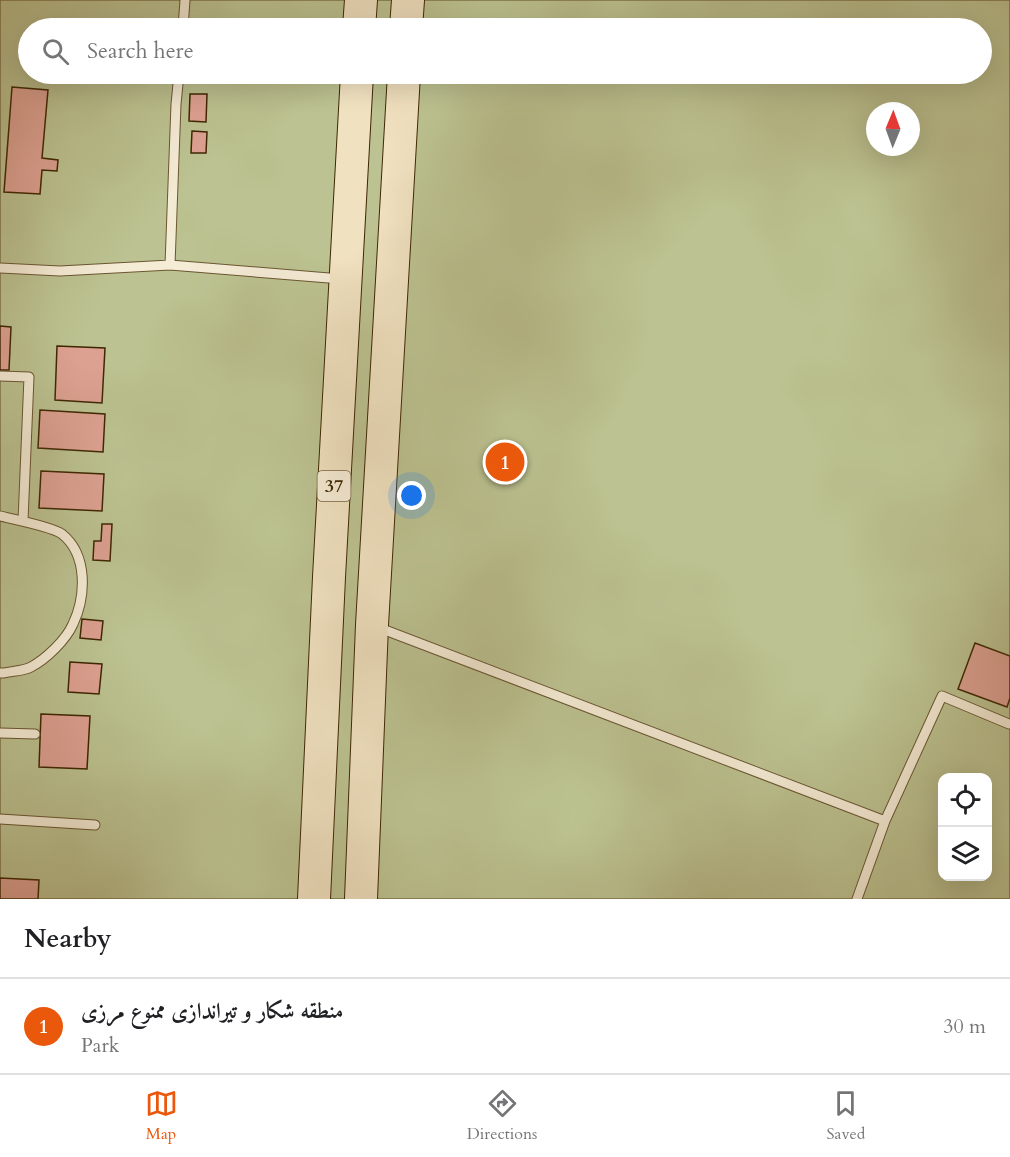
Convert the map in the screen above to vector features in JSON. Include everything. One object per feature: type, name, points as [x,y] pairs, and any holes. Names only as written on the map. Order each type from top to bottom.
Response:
[{"type":"highway","points":[[360,18],[361,0]]},
{"type":"highway","points":[[407,18],[408,0]]},
{"type":"highway","name":"37","points":[[314,899],[356,84]]},
{"type":"highway","name":"37","points":[[361,899],[372,625],[403,84]]},
{"type":"lane","points":[[184,18],[185,0]]},
{"type":"lane","points":[[170,265],[178,84]]},
{"type":"lane","points":[[0,268],[60,271],[170,265],[346,279]]},
{"type":"lane","points":[[0,376],[29,377],[23,521]]},
{"type":"lane","points":[[0,516],[60,533],[76,549],[81,569],[82,597],[73,626],[56,649],[30,667],[0,673]]},
{"type":"lane","points":[[372,625],[885,820]]},
{"type":"lane","points":[[857,899],[885,820],[942,696],[1009,724]]},
{"type":"lane","points":[[0,733],[35,734]]},
{"type":"lane","points":[[0,819],[95,825]]},
{"type":"green space","points":[[0,0],[1010,0],[1010,899],[0,899]]},
{"type":"building","points":[[12,87],[48,90],[42,158],[58,160],[57,171],[42,170],[40,194],[4,192]]},
{"type":"building","points":[[190,94],[207,94],[206,122],[189,121]]},
{"type":"building","points":[[192,131],[207,132],[206,153],[191,153]]},
{"type":"building","points":[[0,326],[11,327],[9,370],[0,370]]},
{"type":"building","points":[[57,346],[105,348],[102,403],[55,400]]},
{"type":"building","points":[[40,410],[105,414],[103,452],[38,448]]},
{"type":"building","points":[[41,471],[104,474],[102,511],[39,508]]},
{"type":"building","points":[[102,524],[112,524],[110,561],[93,560],[94,541],[101,541]]},
{"type":"building","points":[[82,619],[103,621],[101,640],[80,638]]},
{"type":"building","points":[[975,643],[1010,656],[1010,698],[1007,707],[958,689]]},
{"type":"building","points":[[70,662],[102,664],[99,694],[68,692]]},
{"type":"building","points":[[41,714],[90,716],[87,769],[39,767]]},
{"type":"building","points":[[0,878],[39,880],[38,899],[0,899]]},
{"type":"place","name":"منطقه شکار و تیراندازی ممنوع مرزی","points":[[505,462]]}]
